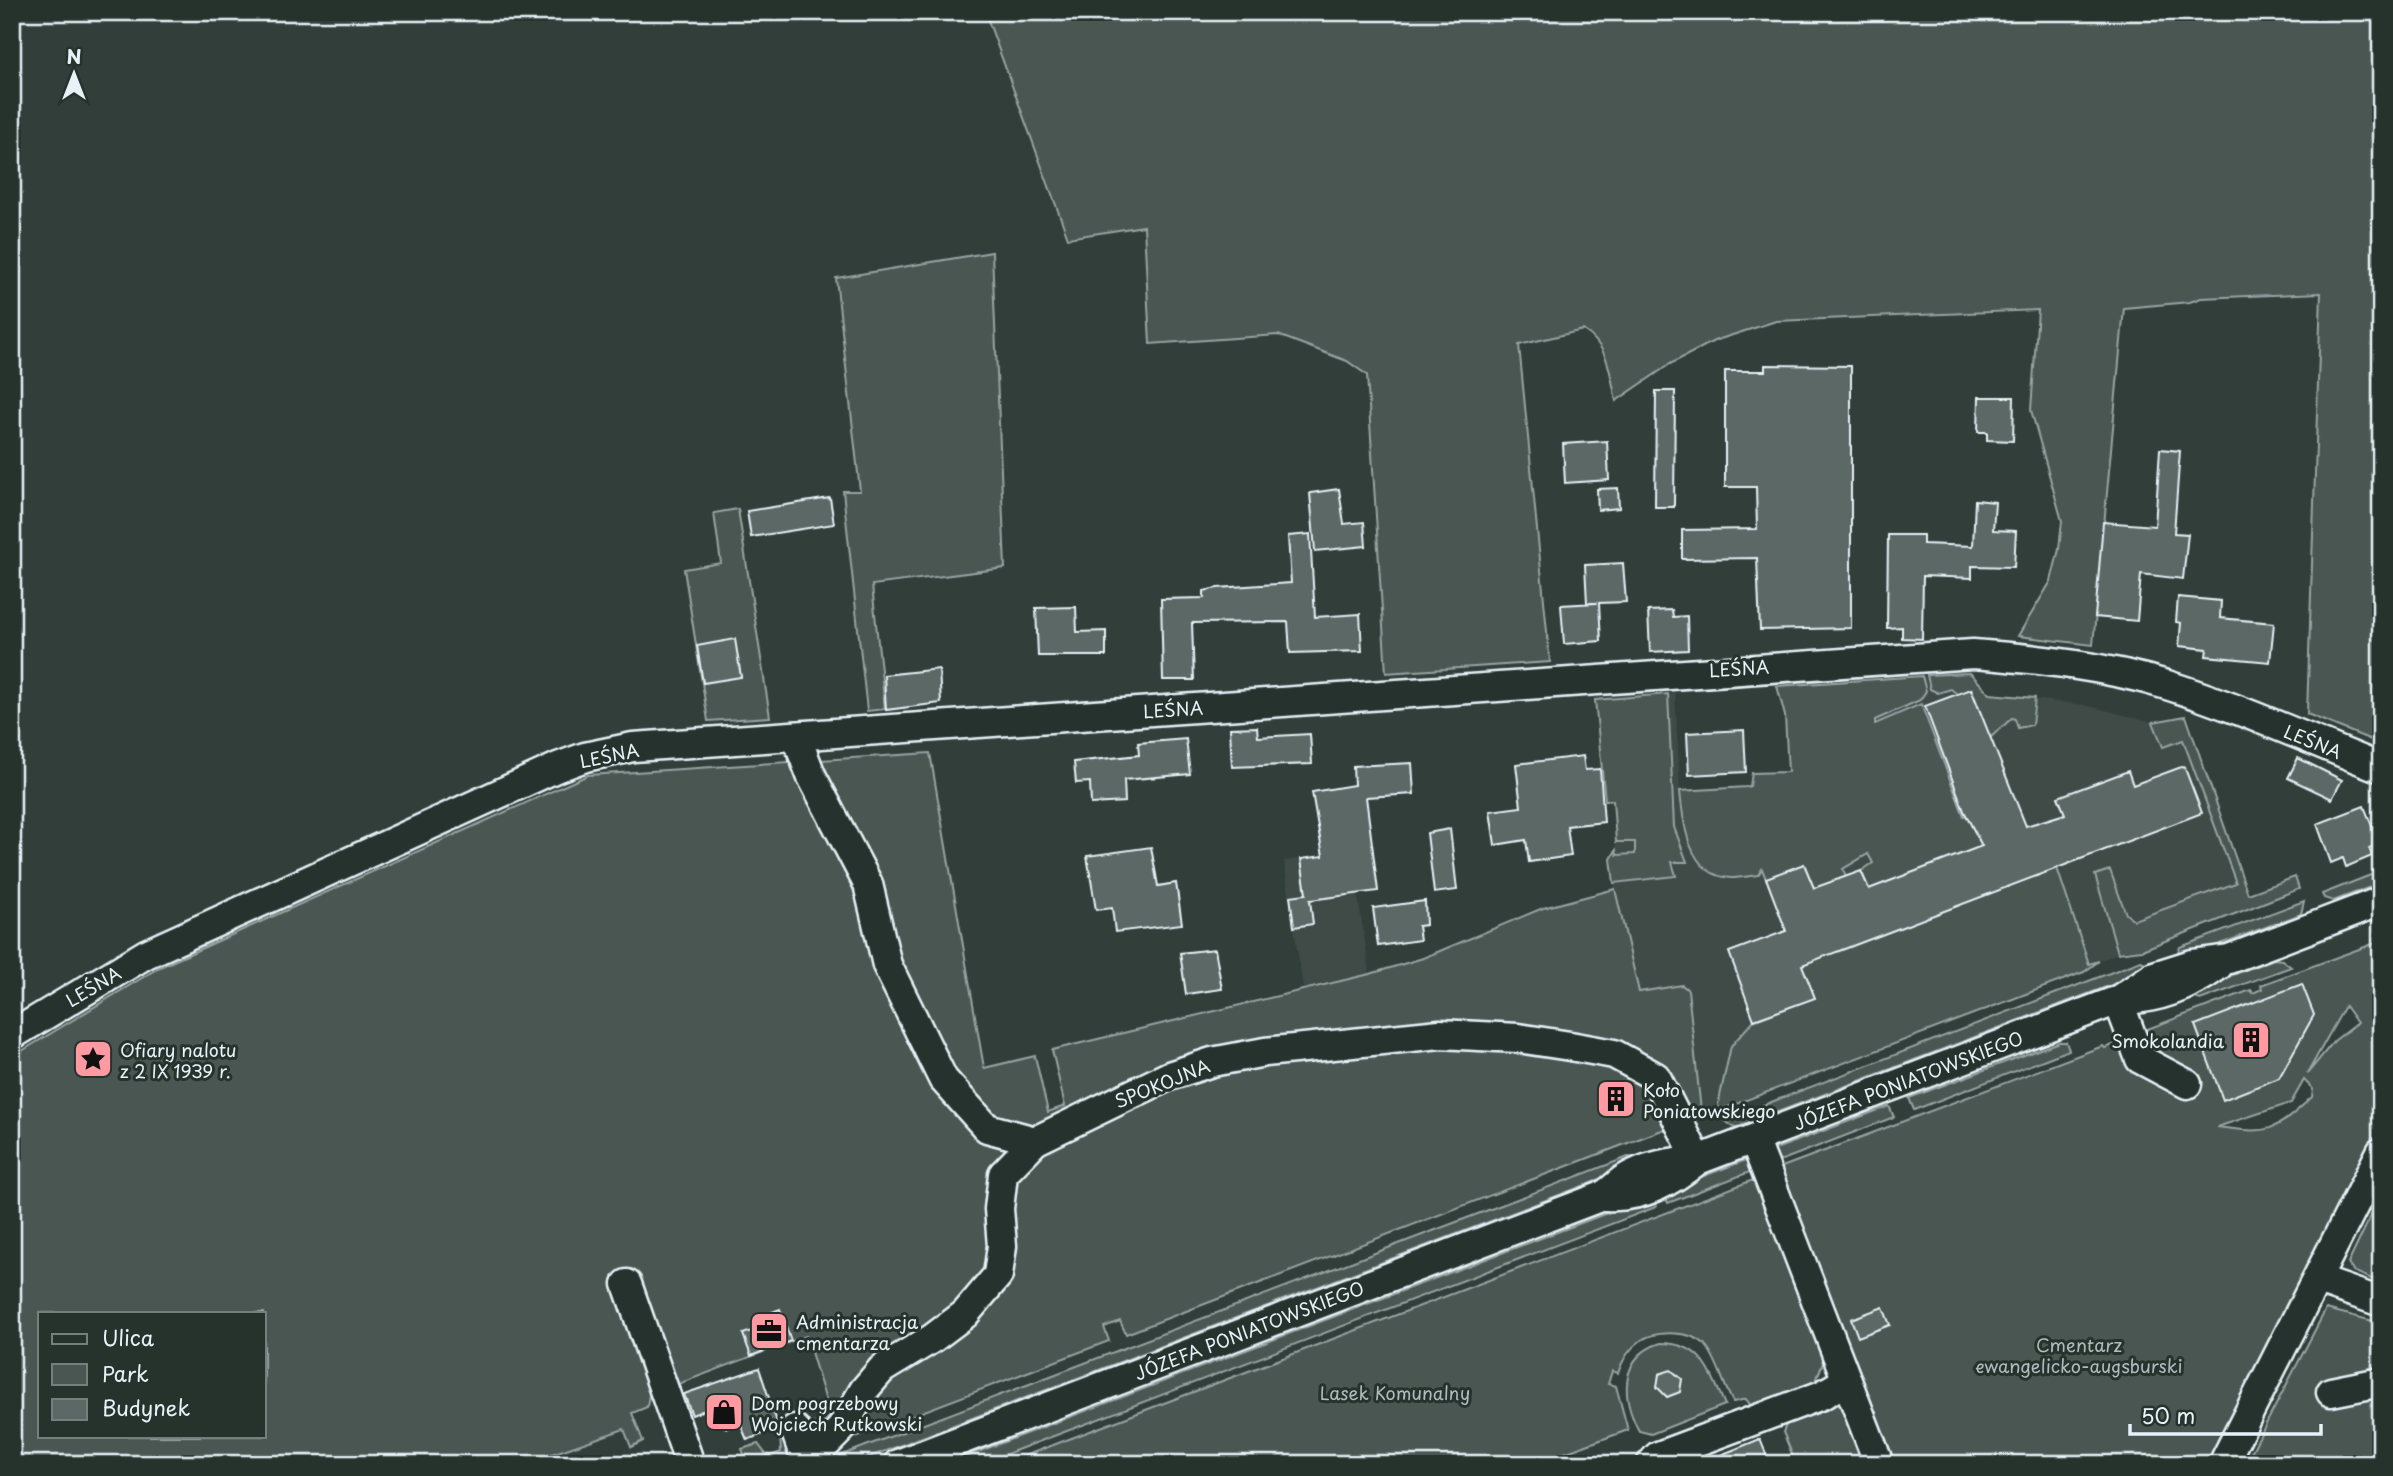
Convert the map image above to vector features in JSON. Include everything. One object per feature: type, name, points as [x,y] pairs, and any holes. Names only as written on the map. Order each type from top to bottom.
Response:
[{"type":"street","name":"LEŚNA","points":[[12,1035],[146,954],[567,764],[633,747],[1973,654],[2069,663],[2165,685],[2216,702],[2381,768]]},
{"type":"street","points":[[796,736],[811,775],[868,884],[887,965],[943,1079],[987,1128],[1035,1141]]},
{"type":"street","name":"JÓZEFA PONIATOWSKIEGO","points":[[898,1464],[1600,1197],[1656,1187],[1678,1177],[1698,1160],[2118,1000],[2154,976],[2192,964],[2229,958],[2381,901]]},
{"type":"street","points":[[2118,1000],[2140,1059],[2187,1084]]},
{"type":"street","name":"SPOKOJNA","points":[[807,1463],[841,1429],[864,1390],[883,1369],[933,1338],[982,1296],[998,1275],[1002,1246],[999,1209],[1003,1174],[1035,1141],[1169,1076],[1212,1062],[1292,1048],[1440,1034],[1518,1038],[1614,1054],[1656,1077],[1698,1160]]},
{"type":"street","points":[[1754,1139],[1879,1464]]},
{"type":"street","points":[[2223,1464],[2381,1152]]},
{"type":"street","points":[[2318,1280],[2381,1302]]},
{"type":"street","points":[[627,1284],[690,1464]]},
{"type":"street","points":[[1651,1464],[1658,1456],[1822,1395],[1846,1381]]},
{"type":"street","points":[[2331,1392],[2381,1382]]},
{"type":"street","points":[[795,1429],[807,1463]]},
{"type":"shaded area","points":[[1970,673],[1990,694],[2084,705],[2153,722],[2186,716],[2251,903],[1688,1116],[1641,1001],[1615,889],[1611,859],[1616,850],[1613,800],[1605,800],[1595,700],[1675,693],[1680,790],[1747,787],[1750,786],[1752,773],[1788,772],[1785,716],[1777,686]]},
{"type":"shaded area","points":[[1351,853],[1370,974],[1303,988],[1284,861]]},
{"type":"green space","points":[[985,12],[2381,12],[2381,744],[2307,714],[2321,293],[2201,298],[2190,302],[2124,308],[2093,645],[2018,636],[2051,581],[2062,521],[2031,410],[2038,310],[1776,321],[1714,341],[1670,364],[1616,401],[1610,370],[1603,352],[1592,336],[1583,330],[1519,345],[1550,662],[1386,673],[1367,375],[1347,361],[1278,335],[1150,344],[1144,226],[1068,238]]},
{"type":"green space","points":[[992,252],[1005,568],[872,585],[885,709],[867,711],[843,491],[860,491],[836,278]]},
{"type":"green space","points":[[738,509],[770,717],[708,721],[684,569],[721,563],[714,513]]},
{"type":"green space","points":[[1970,673],[1990,694],[2035,698],[2032,725],[2018,728],[2012,718],[1990,738],[1972,689],[1957,694],[1951,689],[1938,693],[1930,689],[1927,675]]},
{"type":"green space","points":[[1922,676],[1926,691],[1920,700],[1875,720],[1875,724],[1921,704],[1964,816],[1976,812],[1988,844],[1869,889],[1861,871],[1873,863],[1868,854],[1843,869],[1849,884],[1821,907],[1804,864],[1766,879],[1762,869],[1758,875],[1731,878],[1717,875],[1705,868],[1690,846],[1680,791],[1747,787],[1750,786],[1752,773],[1788,772],[1785,716],[1777,686]]},
{"type":"green space","points":[[1668,694],[1674,827],[1687,862],[1672,862],[1676,876],[1614,883],[1611,859],[1616,850],[1617,855],[1635,854],[1635,842],[1616,842],[1613,800],[1605,800],[1595,700]]},
{"type":"green space","points":[[2186,716],[2248,894],[2295,877],[2299,889],[2142,950],[2118,953],[2095,875],[2110,870],[2126,914],[2134,920],[2236,883],[2183,740],[2163,747],[2153,722]]},
{"type":"green space","points":[[930,753],[984,1068],[1035,1056],[1048,1112],[1065,1106],[1052,1050],[1370,974],[1423,958],[1543,908],[1615,889],[1639,992],[1682,985],[1688,990],[1701,1111],[1670,1127],[1126,1334],[1120,1321],[1104,1327],[1109,1341],[819,1451],[807,1426],[831,1417],[806,1336],[649,1395],[647,1407],[632,1413],[643,1441],[631,1447],[624,1429],[523,1464],[12,1464],[12,1057],[160,967],[588,775]]},
{"type":"green space","points":[[2057,868],[2089,964],[2099,961],[2084,972],[1720,1110],[1718,1105],[1731,1046],[1753,1021],[1814,998],[1792,942],[1827,929],[1837,952]]},
{"type":"green space","points":[[2381,871],[2381,883],[2333,901],[2324,898],[2322,894]]},
{"type":"green space","points":[[2304,901],[2301,914],[2174,961],[2180,947]]},
{"type":"green space","name":"Cmentarz ewangelicko-augsburski","points":[[2381,941],[2381,1126],[2211,1464],[1888,1464],[1785,1212],[1782,1167],[2103,1046],[2105,1048],[2143,1034],[2142,1031],[2251,990],[2253,993],[2262,989],[2261,985]],"holes":[[[2345,1006],[2357,1023],[2334,1041],[2307,1074]],[[2304,1080],[2313,1089],[2312,1097],[2279,1124],[2260,1130],[2217,1127],[2291,1103]]]},
{"type":"green space","points":[[2274,959],[2282,960],[2291,967],[2200,1000],[2186,993]]},
{"type":"green space","points":[[2141,961],[2156,968],[1735,1128],[1724,1120]]},
{"type":"green space","points":[[2059,1042],[2066,1042],[2069,1050],[1914,1110],[1909,1098]]},
{"type":"green space","points":[[1889,1106],[1894,1117],[1772,1164],[1769,1157],[1773,1150]]},
{"type":"green space","points":[[1628,1157],[1638,1158],[1638,1165],[851,1464],[821,1463]]},
{"type":"green space","points":[[1746,1160],[1750,1172],[1668,1203],[1665,1195],[1667,1190]]},
{"type":"green space","name":"Lasek Komunalny","points":[[1753,1180],[1825,1358],[1814,1385],[1752,1407],[1746,1399],[1733,1402],[1715,1360],[1701,1341],[1684,1335],[1665,1334],[1640,1341],[1626,1356],[1618,1373],[1612,1371],[1608,1384],[1616,1386],[1628,1430],[1534,1464],[1003,1464]]},
{"type":"green space","points":[[2381,1194],[2381,1283],[2353,1271],[2348,1264]]},
{"type":"green space","points":[[1652,1196],[1656,1207],[980,1464],[946,1464]]},
{"type":"green space","points":[[2326,1309],[2381,1323],[2381,1464],[2245,1464]]},
{"type":"green space","points":[[1661,1343],[1675,1344],[1696,1354],[1709,1371],[1725,1405],[1651,1434],[1639,1431],[1633,1418],[1627,1392],[1628,1380],[1637,1358],[1647,1349]]},
{"type":"green space","points":[[1836,1404],[1846,1408],[1865,1453],[1860,1464],[1796,1464],[1783,1432],[1787,1423]]},
{"type":"green space","points":[[791,1432],[801,1459],[788,1464],[748,1464],[742,1449],[758,1444],[768,1457],[781,1452],[780,1436]]},
{"type":"building","points":[[1765,365],[1851,366],[1851,628],[1760,630],[1757,558],[1682,559],[1682,530],[1757,529],[1756,487],[1725,487],[1725,371],[1765,371]]},
{"type":"building","points":[[1656,391],[1675,391],[1674,507],[1655,507]]},
{"type":"building","points":[[1979,397],[2014,397],[2013,441],[1987,440],[1987,432],[1978,432]]},
{"type":"building","points":[[1607,441],[1609,480],[1565,483],[1563,444]]},
{"type":"building","points":[[2160,449],[2180,451],[2174,533],[2188,534],[2183,579],[2141,574],[2137,621],[2095,617],[2103,522],[2155,526]]},
{"type":"building","points":[[1618,488],[1619,508],[1598,510],[1597,489]]},
{"type":"building","points":[[1339,489],[1344,524],[1364,522],[1366,546],[1315,551],[1310,493]]},
{"type":"building","points":[[830,498],[834,524],[751,537],[747,511]]},
{"type":"building","points":[[1975,500],[1995,502],[1993,530],[2016,531],[2014,567],[1972,566],[1972,578],[1923,576],[1922,639],[1902,638],[1902,627],[1887,628],[1888,535],[1923,535],[1923,544],[1973,546]]},
{"type":"building","points":[[1310,534],[1315,617],[1360,614],[1362,651],[1290,653],[1288,622],[1192,623],[1194,680],[1163,680],[1161,599],[1204,598],[1204,591],[1217,588],[1291,583],[1288,536]]},
{"type":"building","points":[[1623,563],[1626,602],[1599,603],[1601,641],[1564,644],[1561,605],[1597,603],[1587,603],[1585,565]]},
{"type":"building","points":[[2178,597],[2221,601],[2220,618],[2274,623],[2270,662],[2206,656],[2207,649],[2179,646],[2181,623],[2176,622]]},
{"type":"building","points":[[1076,607],[1077,632],[1106,631],[1106,656],[1038,656],[1036,608]]},
{"type":"building","points":[[1672,610],[1673,617],[1687,616],[1688,650],[1650,652],[1648,611]]},
{"type":"building","points":[[735,639],[741,677],[703,683],[697,646]]},
{"type":"building","points":[[939,669],[941,703],[886,710],[884,675]]},
{"type":"building","points":[[1971,689],[2026,826],[2065,814],[2058,797],[2128,771],[2133,785],[2184,766],[2202,813],[1802,965],[1815,998],[1754,1020],[1729,952],[1786,931],[1766,878],[1804,864],[1814,888],[1861,871],[1869,889],[1982,846],[1964,811],[1925,706]]},
{"type":"building","points":[[1257,727],[1258,737],[1310,734],[1312,764],[1232,767],[1230,728]]},
{"type":"building","points":[[1744,730],[1746,772],[1689,775],[1687,733]]},
{"type":"building","points":[[1186,739],[1190,774],[1124,780],[1125,802],[1091,804],[1090,782],[1076,783],[1074,762],[1139,755],[1138,743]]},
{"type":"building","points":[[1583,756],[1585,770],[1600,769],[1604,822],[1567,826],[1571,856],[1529,862],[1526,840],[1495,845],[1490,811],[1521,807],[1516,764]]},
{"type":"building","points":[[2298,758],[2342,780],[2332,799],[2288,778]]},
{"type":"building","points":[[1412,763],[1414,794],[1366,797],[1378,891],[1310,900],[1313,924],[1294,927],[1290,896],[1306,894],[1301,859],[1323,856],[1312,792],[1354,785],[1353,766]]},
{"type":"building","points":[[2364,806],[2379,844],[2369,848],[2372,856],[2346,867],[2343,858],[2331,863],[2317,824]]},
{"type":"building","points":[[1450,829],[1457,890],[1434,893],[1427,833]]},
{"type":"building","points":[[1151,847],[1158,886],[1176,883],[1182,924],[1115,932],[1112,908],[1096,910],[1087,856]]},
{"type":"building","points":[[1425,901],[1426,925],[1418,926],[1420,940],[1378,946],[1373,908]]},
{"type":"building","points":[[1215,949],[1222,989],[1186,994],[1180,953]]},
{"type":"building","name":"Smokolandia","points":[[2302,984],[2314,1015],[2279,1078],[2223,1100],[2195,1025]]},
{"type":"building","name":"Koło Poniatowskiego","points":[[1622,1084],[1630,1105],[1610,1112],[1603,1092]]},
{"type":"building","points":[[1883,1307],[1890,1325],[1858,1337],[1851,1319]]},
{"type":"building","name":"Administracja cmentarza","points":[[780,1309],[791,1341],[751,1356],[743,1334],[757,1329],[754,1319]]},
{"type":"building","points":[[759,1368],[779,1428],[747,1440],[740,1423],[727,1428],[715,1422],[710,1408],[692,1415],[684,1394]]},
{"type":"building","points":[[1671,1370],[1682,1379],[1680,1392],[1667,1397],[1657,1387],[1659,1374]]},
{"type":"building","points":[[1760,1439],[1770,1464],[1701,1464],[1701,1463]]},
{"type":"place","name":"Smokolandia","points":[[2251,1040]]},
{"type":"place","name":"Ofiary nalotu z 2 IX 1939 r.","points":[[93,1059]]},
{"type":"place","name":"Koło Poniatowskiego","points":[[1616,1099]]},
{"type":"place","name":"Administracja cmentarza","points":[[769,1331]]},
{"type":"place","name":"Dom pogrzebowy Wojciech Rutkowski","points":[[724,1412]]}]
